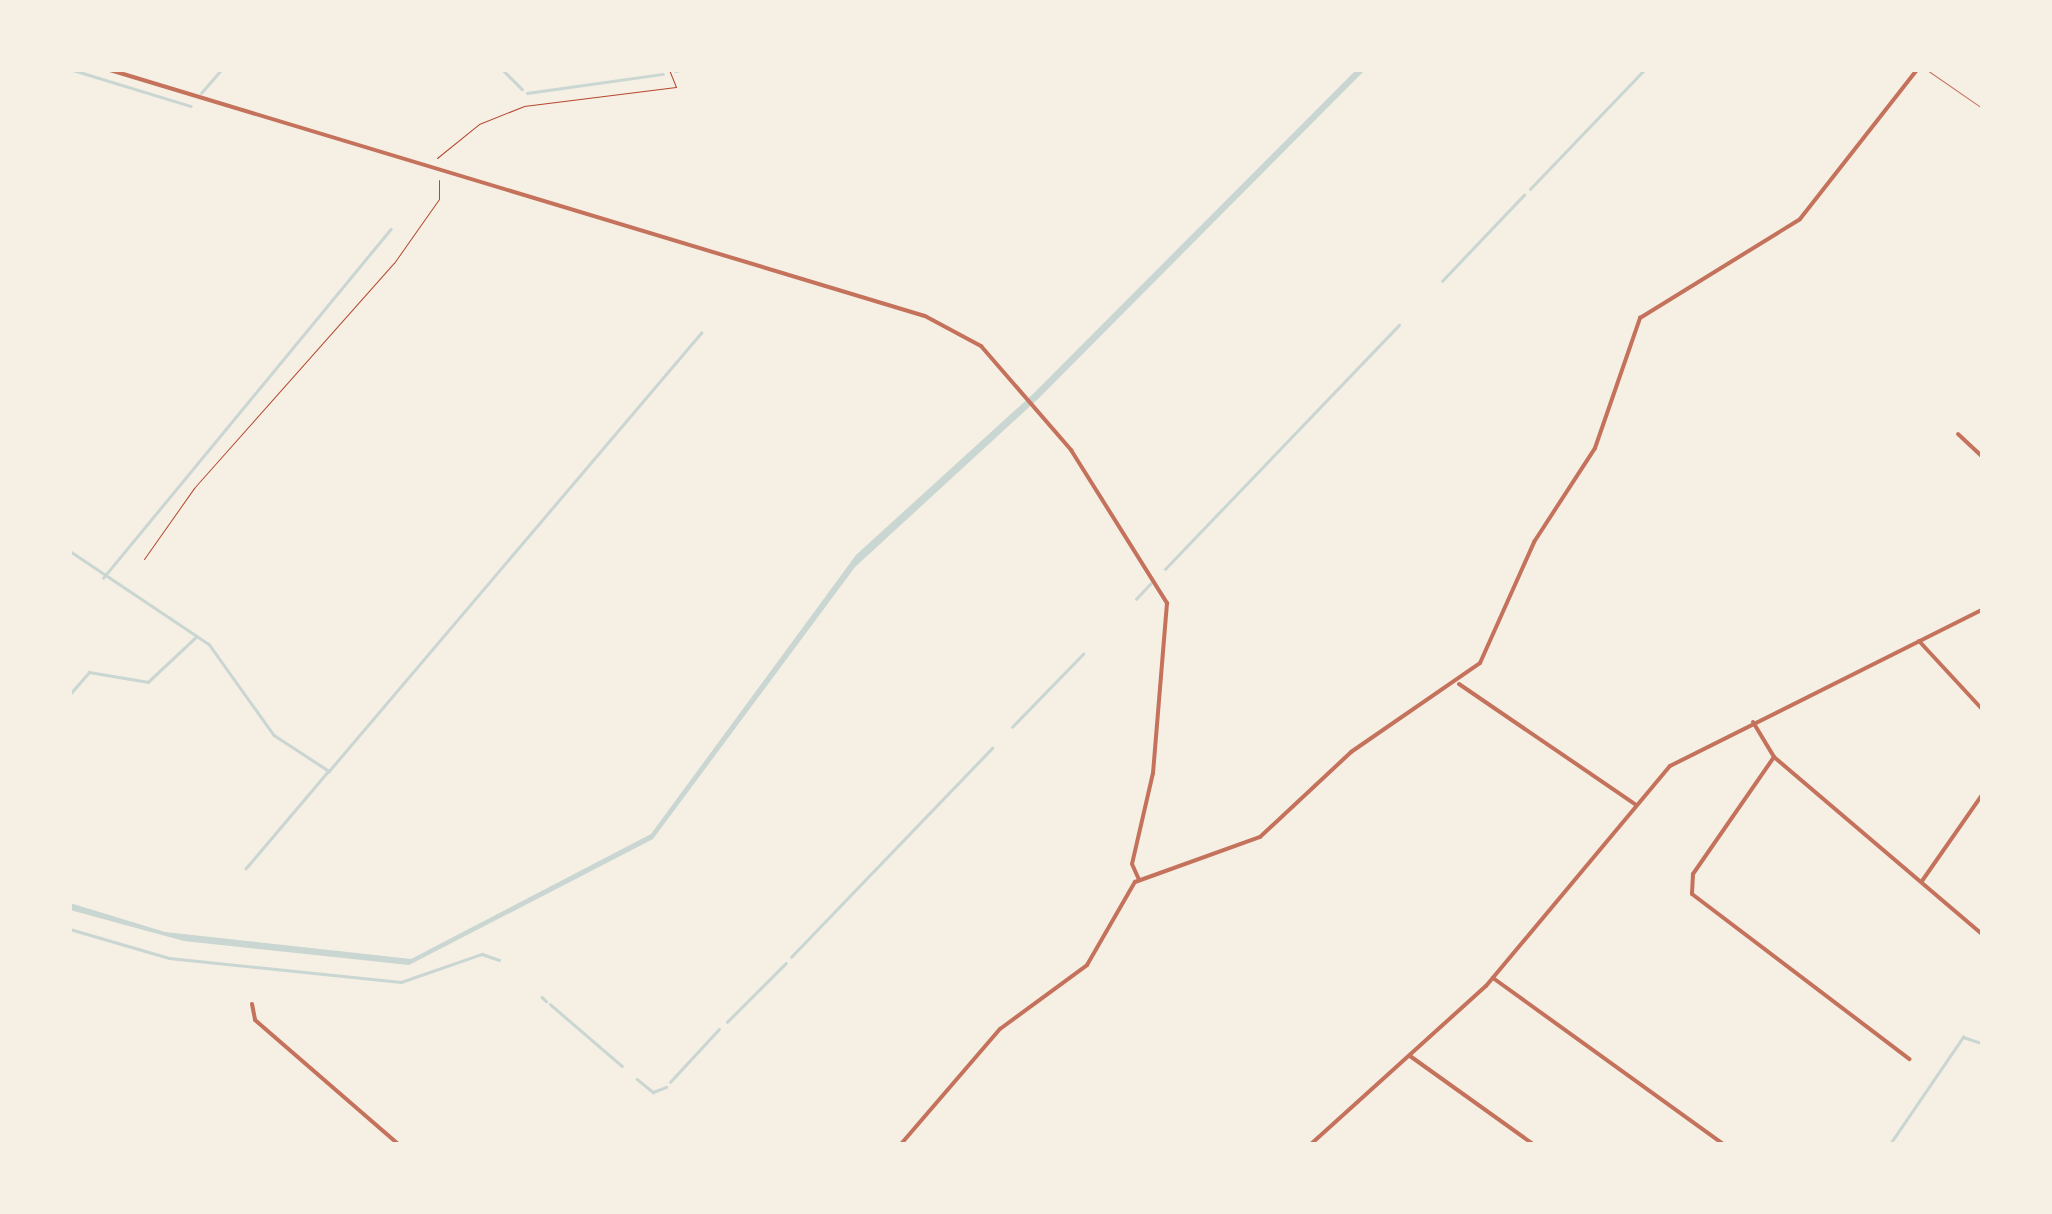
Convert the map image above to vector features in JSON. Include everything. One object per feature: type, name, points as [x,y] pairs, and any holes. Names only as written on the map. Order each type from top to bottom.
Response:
[{"type":"street","points":[[110,70],[930,317],[981,346],[1044,417],[1167,603],[1153,773],[1132,864],[1138,880]]},
{"type":"street","points":[[901,1144],[1012,1018],[1087,965],[1138,880],[1260,837],[1425,694],[1459,684],[1492,648],[1534,542],[1593,452],[1640,318],[1800,220],[1917,70]]},
{"type":"street","points":[[1958,434],[1982,456]]},
{"type":"street","points":[[1311,1144],[1492,978],[1634,804],[1678,760],[1982,610]]},
{"type":"street","points":[[1919,641],[1982,708]]},
{"type":"street","points":[[1459,684],[1634,804]]},
{"type":"street","points":[[1752,722],[1774,757],[1982,934]]},
{"type":"street","points":[[1774,757],[1690,887],[1908,1059]]},
{"type":"street","points":[[1920,882],[1982,794]]},
{"type":"street","points":[[1492,978],[1723,1144]]},
{"type":"street","points":[[252,1004],[256,1020],[398,1144]]},
{"type":"street","points":[[1410,1056],[1533,1144]]},
{"type":"lane","points":[[1926,70],[1982,108]]},
{"type":"path","points":[[144,559],[194,488],[394,263],[439,198],[441,152],[512,110],[676,87],[669,70]]},
{"type":"shaded area","points":[[1356,70],[1365,70],[1039,398],[855,567],[653,839],[409,965],[184,941],[70,910],[70,903],[165,932],[411,959],[651,834],[856,555],[1034,393]]},
{"type":"waterway","points":[[73,70],[191,106]]},
{"type":"waterway","points":[[201,93],[221,70]]},
{"type":"waterway","points":[[503,70],[522,89]]},
{"type":"waterway","points":[[675,71],[680,70]]},
{"type":"waterway","points":[[1530,189],[1644,70]]},
{"type":"waterway","points":[[527,93],[663,74]]},
{"type":"waterway","points":[[1442,281],[1524,195]]},
{"type":"waterway","points":[[103,578],[391,229]]},
{"type":"waterway","points":[[1165,569],[1399,325]]},
{"type":"waterway","points":[[329,771],[701,333]]},
{"type":"waterway","points":[[70,551],[209,644],[274,735],[329,771],[246,869]]},
{"type":"waterway","points":[[1136,599],[1150,584]]},
{"type":"waterway","points":[[70,694],[89,672],[148,682],[196,637]]},
{"type":"waterway","points":[[1012,727],[1083,654]]},
{"type":"waterway","points":[[791,957],[992,748]]},
{"type":"waterway","points":[[70,929],[169,958],[401,982],[482,954],[499,960]]},
{"type":"waterway","points":[[727,1022],[786,963]]},
{"type":"waterway","points":[[542,997],[546,1001]]},
{"type":"waterway","points":[[550,1004],[622,1066]]},
{"type":"waterway","points":[[670,1082],[719,1029]]},
{"type":"waterway","points":[[1890,1144],[1963,1037],[1982,1043]]},
{"type":"waterway","points":[[637,1079],[653,1092],[666,1087]]}]
